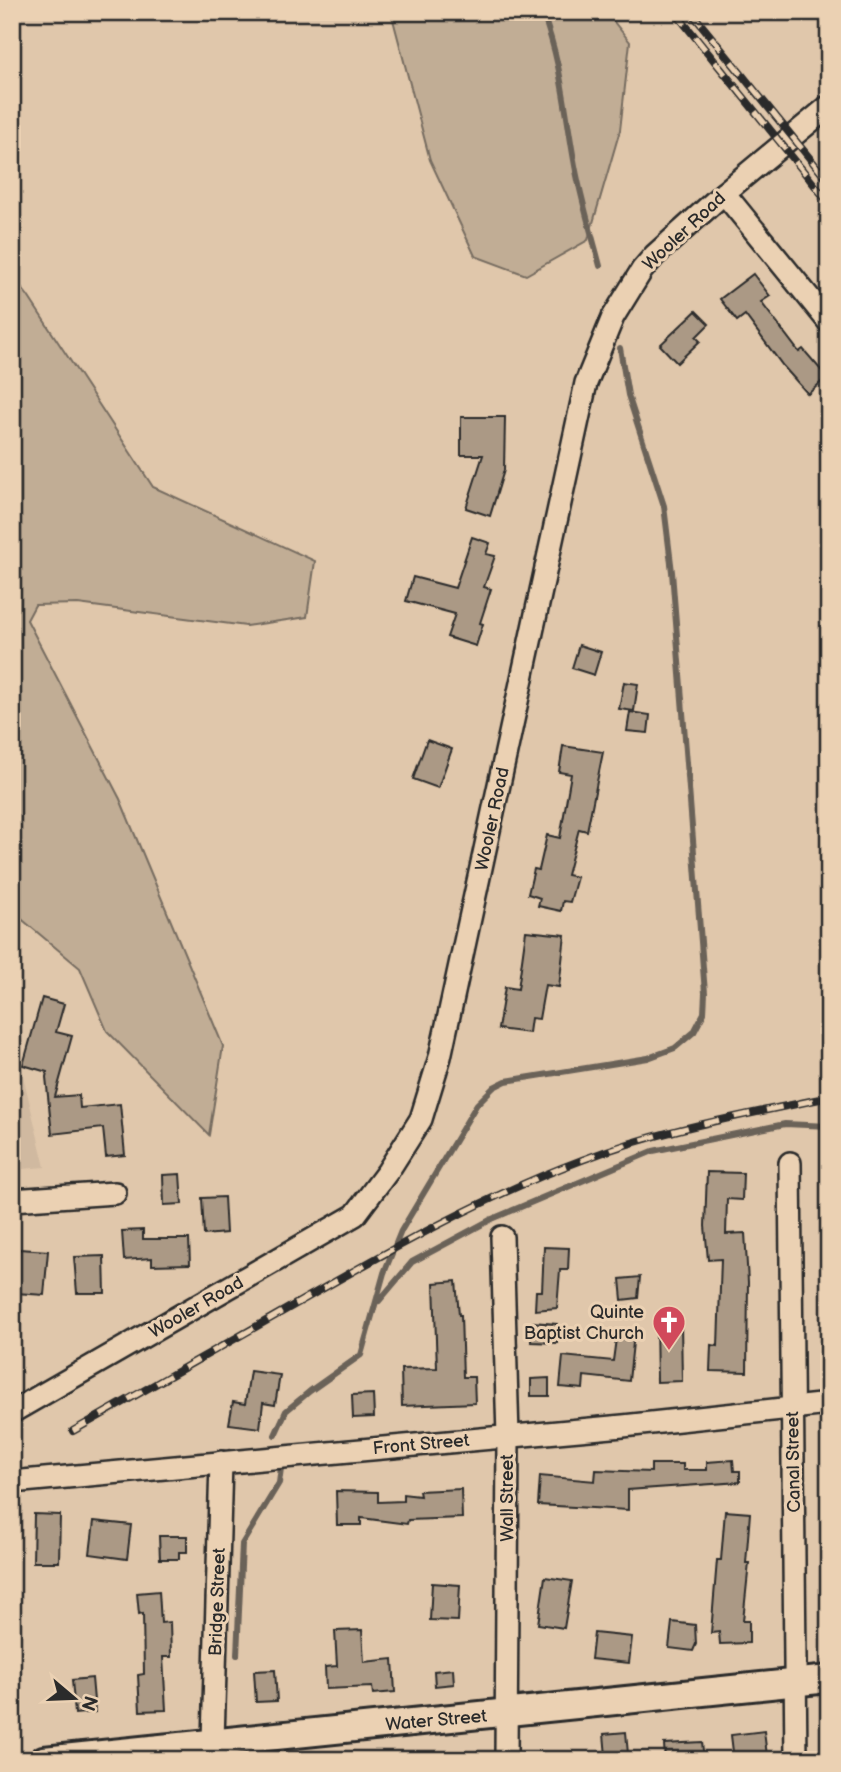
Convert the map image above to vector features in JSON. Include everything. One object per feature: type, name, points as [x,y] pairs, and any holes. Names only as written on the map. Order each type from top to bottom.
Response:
[{"type":"main road","name":"Water Street","points":[[44,1760],[829,1679]]},
{"type":"street","name":"Wooler Road","points":[[12,1412],[355,1215],[388,1171],[421,1119],[446,1035],[586,383],[609,324],[642,270],[655,255],[724,193],[829,106]]},
{"type":"street","points":[[724,193],[829,322]]},
{"type":"street","name":"Canal Street","points":[[790,1163],[796,1760]]},
{"type":"street","points":[[12,1200],[114,1193]]},
{"type":"street","name":"Wall Street","points":[[502,1237],[508,1436],[506,1760]]},
{"type":"street","name":"Front Street","points":[[12,1482],[829,1404]]},
{"type":"street","name":"Bridge Street","points":[[213,1741],[221,1462]]},
{"type":"shaded area","points":[[391,12],[606,12],[630,42],[620,130],[588,240],[526,275],[475,256],[430,160]]},
{"type":"shaded area","points":[[12,276],[28,296],[153,487],[315,561],[307,617],[246,626],[78,604],[35,605],[27,620],[120,799],[223,1046],[209,1135],[107,1031],[80,968],[12,911]]},
{"type":"shaded area","points":[[12,1030],[45,1167],[12,1170]]},
{"type":"building","points":[[753,274],[770,296],[761,302],[799,352],[803,349],[827,377],[808,394],[745,315],[737,321],[720,299]]},
{"type":"building","points":[[696,311],[709,324],[696,337],[700,341],[677,363],[660,345]]},
{"type":"building","points":[[461,417],[505,417],[504,470],[490,516],[466,508],[483,455],[461,455]]},
{"type":"building","points":[[472,537],[490,543],[486,554],[495,556],[484,587],[491,589],[476,646],[447,637],[455,614],[406,601],[413,577],[455,588]]},
{"type":"building","points":[[579,645],[601,652],[594,675],[572,668]]},
{"type":"building","points":[[624,682],[638,684],[634,711],[619,709]]},
{"type":"building","points":[[630,712],[650,715],[648,733],[627,731]]},
{"type":"building","points":[[427,740],[452,749],[438,788],[413,779]]},
{"type":"building","points":[[563,746],[603,752],[587,831],[579,829],[567,875],[577,877],[570,902],[563,901],[561,911],[538,906],[540,898],[528,894],[534,869],[539,870],[547,835],[560,838],[571,774],[559,772]]},
{"type":"building","points":[[526,931],[565,935],[559,987],[545,985],[539,1019],[531,1018],[529,1033],[498,1029],[505,987],[518,989]]},
{"type":"building","points":[[42,998],[64,1004],[56,1032],[72,1036],[55,1097],[79,1095],[80,1108],[120,1104],[125,1155],[106,1157],[103,1128],[52,1134],[47,1072],[23,1065]]},
{"type":"building","points":[[707,1172],[743,1173],[742,1200],[727,1199],[726,1234],[745,1233],[748,1282],[747,1372],[710,1371],[711,1345],[718,1346],[721,1259],[708,1260],[705,1226]]},
{"type":"building","points":[[180,1174],[182,1204],[164,1205],[163,1175]]},
{"type":"building","points":[[224,1197],[226,1233],[204,1235],[202,1198]]},
{"type":"building","points":[[143,1230],[143,1239],[189,1239],[190,1264],[152,1265],[152,1258],[124,1260],[122,1231]]},
{"type":"building","points":[[544,1247],[569,1248],[568,1270],[560,1270],[557,1308],[535,1310],[536,1291],[542,1291]]},
{"type":"building","points":[[19,1249],[48,1251],[44,1295],[16,1293]]},
{"type":"building","points":[[104,1256],[105,1293],[77,1293],[74,1257]]},
{"type":"building","points":[[640,1277],[638,1298],[622,1300],[620,1279]]},
{"type":"building","points":[[456,1281],[461,1315],[463,1377],[474,1377],[475,1403],[402,1406],[401,1369],[437,1368],[434,1283]]},
{"type":"building","points":[[532,1322],[557,1324],[557,1343],[531,1342]]},
{"type":"building","name":"Quinte Baptist Church","points":[[656,1322],[681,1322],[682,1381],[657,1382]]},
{"type":"building","points":[[617,1331],[634,1333],[629,1381],[584,1376],[583,1389],[560,1387],[563,1356],[613,1361]]},
{"type":"building","points":[[250,1371],[280,1375],[275,1405],[263,1403],[260,1428],[229,1424],[233,1402],[245,1404]]},
{"type":"building","points":[[549,1378],[549,1396],[531,1396],[531,1379]]},
{"type":"building","points":[[373,1394],[374,1417],[353,1418],[352,1395]]},
{"type":"building","points":[[733,1460],[734,1471],[740,1471],[740,1482],[628,1490],[628,1510],[538,1505],[540,1476],[595,1481],[596,1470],[651,1472],[651,1464],[683,1464],[683,1470],[707,1470],[707,1462]]},
{"type":"building","points":[[461,1489],[462,1518],[408,1520],[407,1524],[361,1518],[361,1525],[337,1525],[336,1491],[378,1492],[378,1502],[403,1501],[403,1494],[420,1496],[419,1491]]},
{"type":"building","points":[[725,1511],[750,1513],[746,1563],[749,1563],[743,1621],[749,1621],[749,1643],[720,1644],[719,1632],[711,1633],[717,1560],[721,1560]]},
{"type":"building","points":[[34,1514],[60,1515],[59,1562],[33,1562]]},
{"type":"building","points":[[94,1521],[131,1525],[127,1559],[90,1554]]},
{"type":"building","points":[[159,1536],[187,1536],[187,1552],[179,1552],[179,1559],[160,1559]]},
{"type":"building","points":[[545,1577],[572,1581],[564,1628],[538,1624]]},
{"type":"building","points":[[432,1583],[460,1585],[458,1621],[430,1620]]},
{"type":"building","points":[[159,1591],[161,1623],[170,1622],[171,1657],[163,1657],[166,1710],[140,1711],[138,1675],[144,1674],[143,1613],[139,1614],[137,1593]]},
{"type":"building","points":[[672,1622],[695,1625],[696,1644],[693,1651],[669,1648]]},
{"type":"building","points":[[362,1630],[364,1662],[393,1659],[395,1692],[373,1694],[372,1687],[326,1689],[325,1667],[337,1666],[335,1631]]},
{"type":"building","points":[[594,1633],[632,1637],[629,1663],[591,1659]]},
{"type":"building","points":[[453,1669],[454,1684],[435,1686],[434,1671]]},
{"type":"building","points":[[275,1670],[277,1701],[256,1702],[254,1671]]},
{"type":"building","points":[[92,1678],[95,1712],[75,1714],[72,1680]]},
{"type":"building","points":[[764,1731],[767,1756],[734,1760],[731,1735]]},
{"type":"building","points":[[626,1732],[628,1754],[606,1756],[604,1734]]},
{"type":"building","points":[[702,1742],[704,1760],[665,1760],[664,1744]]},
{"type":"waterway","points":[[542,12],[558,67],[576,173],[600,266]]},
{"type":"waterway","points":[[275,1435],[286,1411],[361,1355],[384,1273],[401,1231],[477,1104],[494,1087],[506,1081],[648,1058],[675,1048],[694,1032],[704,1013],[705,993],[672,572],[664,506],[628,395],[620,348]]},
{"type":"waterway","points":[[379,1301],[412,1262],[492,1219],[653,1151],[785,1124],[829,1126]]},
{"type":"waterway","points":[[237,1655],[242,1544],[279,1483],[281,1468]]},
{"type":"railway","points":[[675,12],[829,203]]},
{"type":"railway","points":[[691,12],[829,182]]},
{"type":"railway","points":[[73,1431],[375,1259],[511,1189],[582,1160],[643,1140],[829,1097]]},
{"type":"place","name":"Quinte Baptist Church","points":[[669,1352]]}]
